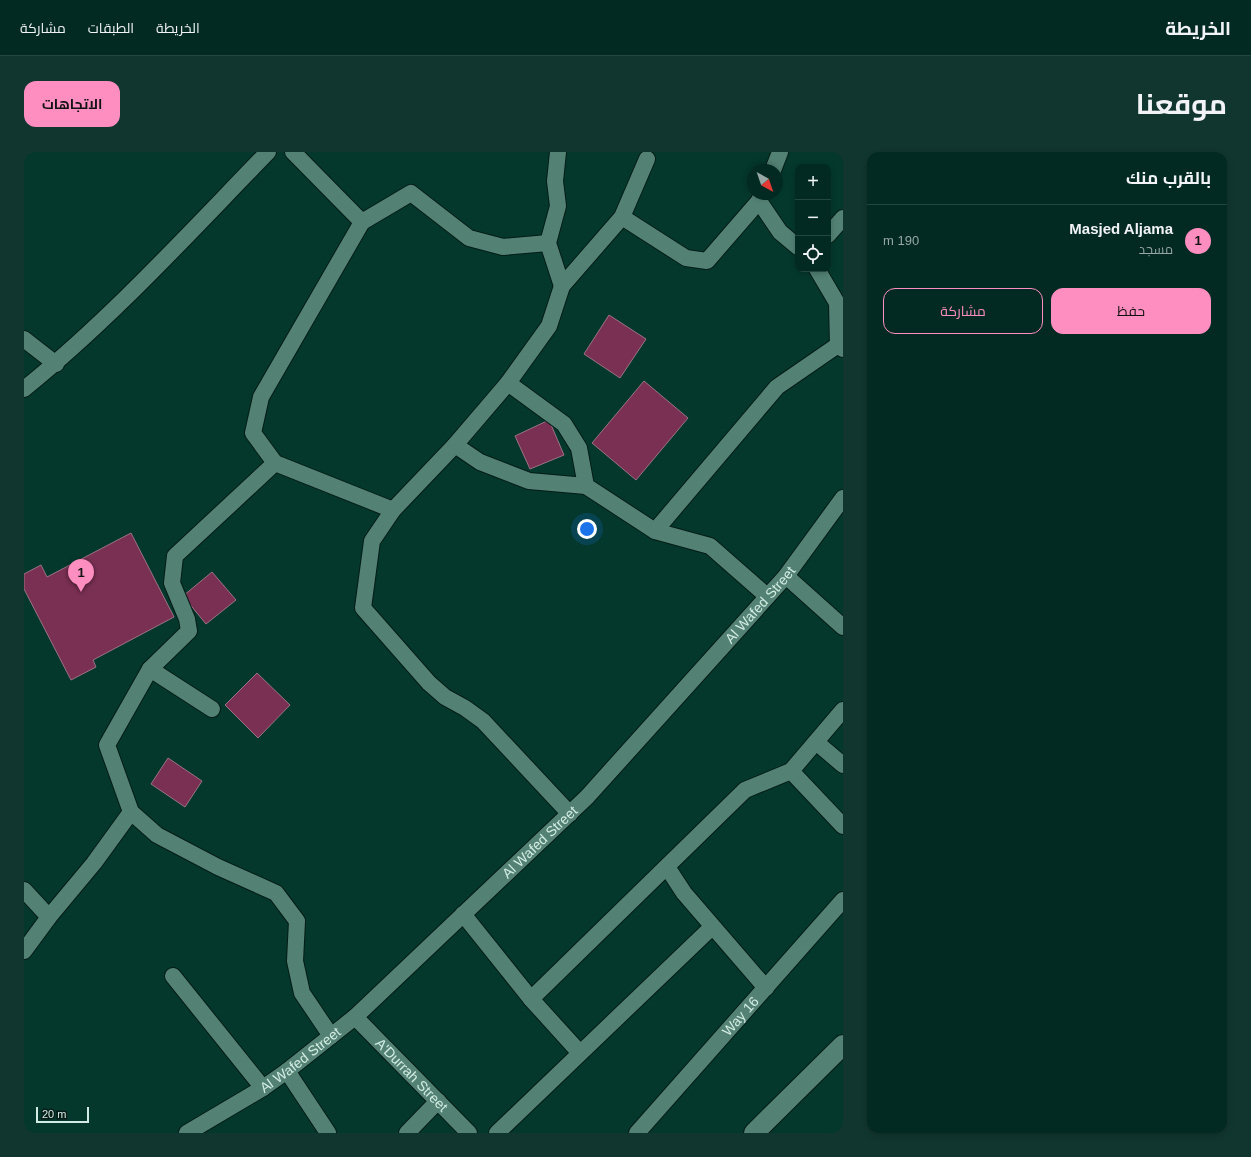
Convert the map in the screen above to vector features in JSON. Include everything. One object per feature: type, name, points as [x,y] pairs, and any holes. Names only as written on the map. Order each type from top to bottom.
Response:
[{"type":"street","points":[[24,390],[56,364],[121,301],[268,152]]},
{"type":"street","points":[[293,152],[362,222]]},
{"type":"street","points":[[558,152],[555,181],[558,206],[548,243],[562,286]]},
{"type":"street","points":[[775,164],[780,152]]},
{"type":"street","points":[[570,814],[483,721],[465,708],[445,697],[429,684],[363,608],[372,542],[393,510],[455,445],[508,383],[549,326],[562,286],[622,217],[648,159]]},
{"type":"street","points":[[393,510],[275,463],[253,433],[260,397],[362,222],[411,193],[469,238],[503,247],[548,243]]},
{"type":"street","points":[[622,217],[686,258],[707,261],[759,200]]},
{"type":"street","points":[[762,200],[780,232],[795,244]]},
{"type":"street","points":[[831,232],[843,218]]},
{"type":"street","points":[[655,531],[777,387],[841,347],[837,303],[819,272]]},
{"type":"street","points":[[24,339],[56,364]]},
{"type":"street","points":[[508,383],[564,424],[579,448],[586,486]]},
{"type":"street","points":[[455,445],[480,462],[529,481],[586,486],[655,531],[710,546],[767,596]]},
{"type":"street","points":[[275,463],[175,556],[172,583],[187,619],[189,631],[150,669],[107,745],[131,812],[157,835],[218,867],[276,893],[297,921],[295,961],[302,993],[331,1036]]},
{"type":"street","name":"Al Wafed Street","points":[[187,1133],[263,1088],[287,1071],[355,1017],[588,797],[786,576],[843,498]]},
{"type":"street","points":[[786,576],[843,627]]},
{"type":"street","points":[[150,669],[212,709]]},
{"type":"street","points":[[531,999],[745,790],[791,771],[843,710]]},
{"type":"street","points":[[816,742],[843,765]]},
{"type":"street","points":[[791,771],[843,826]]},
{"type":"street","points":[[24,951],[49,917],[94,863],[131,812]]},
{"type":"street","points":[[667,867],[684,893],[766,988]]},
{"type":"street","points":[[24,890],[49,917]]},
{"type":"street","name":"Way 16","points":[[637,1133],[843,900]]},
{"type":"street","points":[[463,914],[531,999],[580,1053]]},
{"type":"street","points":[[497,1133],[712,927]]},
{"type":"street","points":[[173,976],[263,1088]]},
{"type":"street","name":"A'Durrah Street","points":[[355,1017],[469,1133]]},
{"type":"street","points":[[754,1133],[843,1045]]},
{"type":"street","points":[[287,1071],[328,1133]]},
{"type":"street","points":[[407,1133],[438,1101]]},
{"type":"building","points":[[609,315],[646,339],[620,378],[584,354]]},
{"type":"building","points":[[644,381],[688,418],[636,480],[592,443]]},
{"type":"building","points":[[549,420],[564,455],[530,469],[515,436]]},
{"type":"building","points":[[131,533],[174,617],[93,660],[96,667],[71,680],[24,589],[24,574],[41,565],[47,577]]},
{"type":"building","points":[[212,572],[236,600],[206,624],[183,596]]},
{"type":"building","points":[[257,673],[290,705],[258,738],[225,705]]},
{"type":"building","points":[[168,758],[202,781],[185,807],[151,784]]},
{"type":"place","name":"Masjed Aljama","points":[[81,592]]}]
